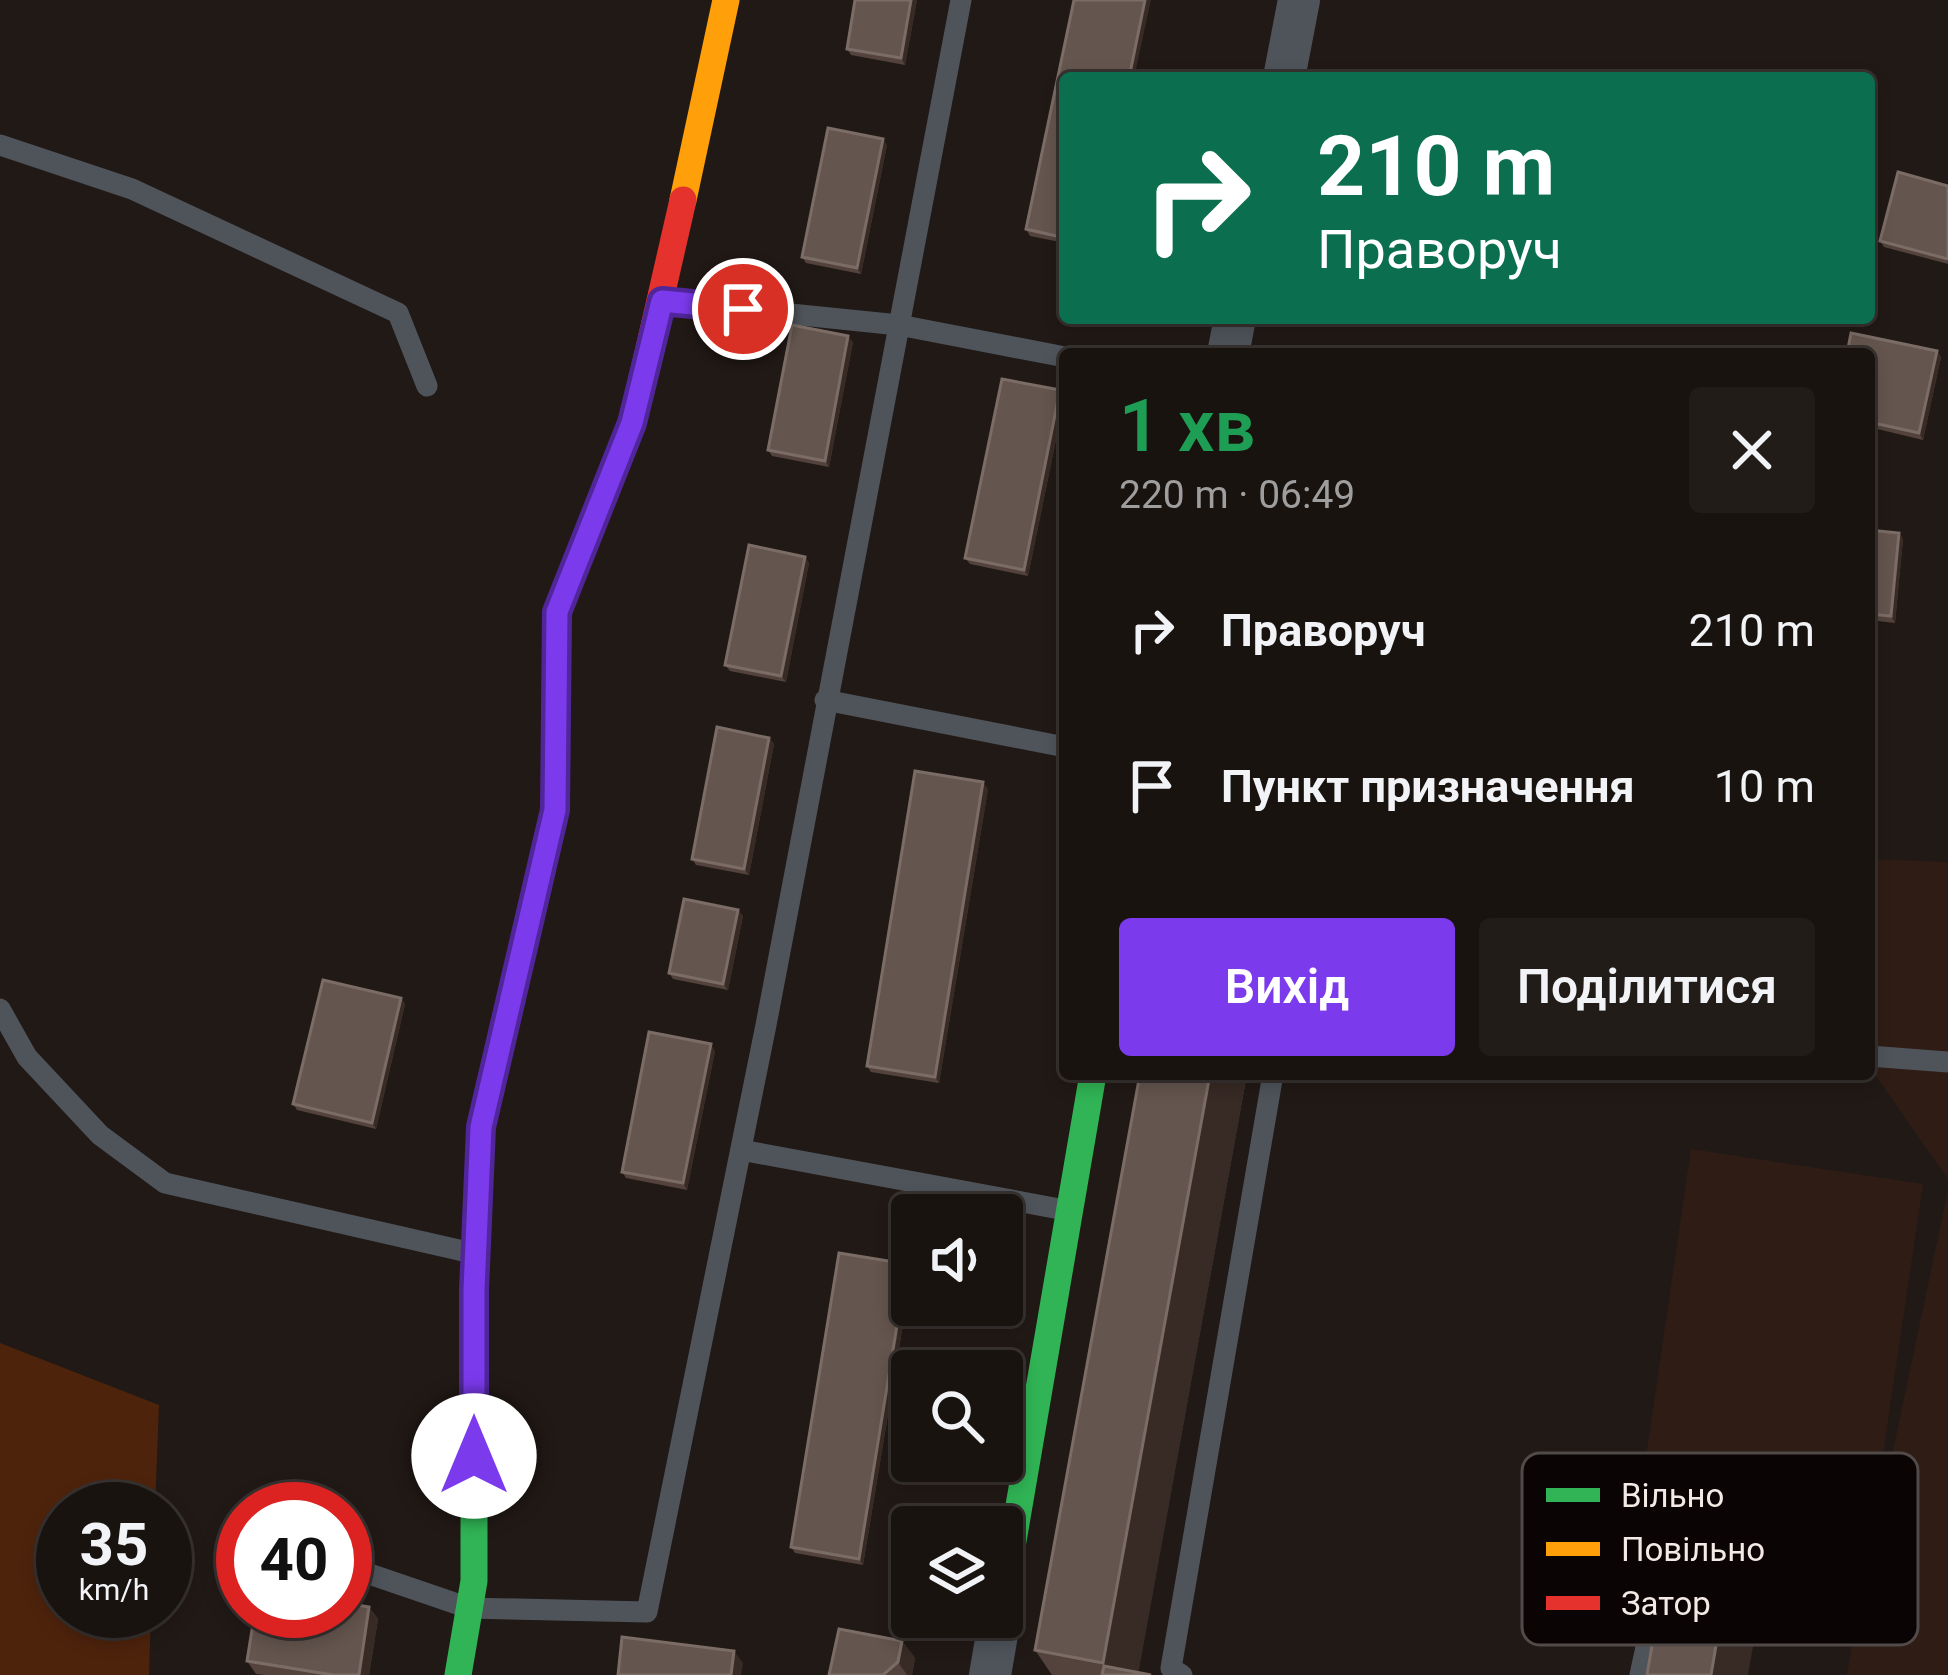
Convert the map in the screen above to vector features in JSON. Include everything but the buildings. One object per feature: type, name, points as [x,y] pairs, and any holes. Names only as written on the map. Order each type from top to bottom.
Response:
[{"type":"street","points":[[458,1675],[474,1581],[481,1127],[555,810],[557,612],[632,423],[725,0]]},
{"type":"street","points":[[1284,72],[1299,0]]},
{"type":"street","points":[[1019,1506],[1092,1080]]},
{"type":"street","points":[[990,1675],[996,1638]]},
{"type":"lane","points":[[372,1575],[470,1608],[647,1612],[741,1150],[961,0]]},
{"type":"lane","points":[[0,145],[132,189],[398,313],[427,386]]},
{"type":"lane","points":[[662,301],[899,325],[1059,356]]},
{"type":"lane","points":[[825,700],[1059,746]]},
{"type":"lane","points":[[0,1009],[27,1057],[100,1136],[165,1183],[476,1254]]},
{"type":"lane","points":[[1875,1056],[1948,1062]]},
{"type":"lane","points":[[1182,1675],[1172,1668],[1272,1080]]},
{"type":"lane","points":[[741,1150],[1069,1210]]},
{"type":"lane","points":[[1640,1675],[1646,1645]]},
{"type":"shaded area","points":[[1875,859],[1948,862],[1948,1179],[1875,1075]]},
{"type":"shaded area","points":[[1691,1149],[1923,1184],[1883,1453],[1647,1453]]},
{"type":"shaded area","points":[[1948,1190],[1948,1675],[1847,1675],[1852,1645],[1918,1645],[1918,1453],[1893,1453]]},
{"type":"shaded area","points":[[0,1343],[159,1405],[156,1482],[36,1482],[36,1638],[150,1638],[149,1675],[0,1675]]},
{"type":"traffic: fast","points":[[458,1675],[474,1581],[474,1290],[481,1127],[555,810],[555,789]]},
{"type":"traffic: fast","points":[[1019,1506],[1092,1080]]},
{"type":"traffic: slow","points":[[683,200],[726,0]]},
{"type":"traffic: jam","points":[[555,789],[557,612],[632,423],[683,200]]},
{"type":"route","points":[[474,1456],[481,1127],[555,810],[557,612],[632,423],[662,301],[743,309]]}]
